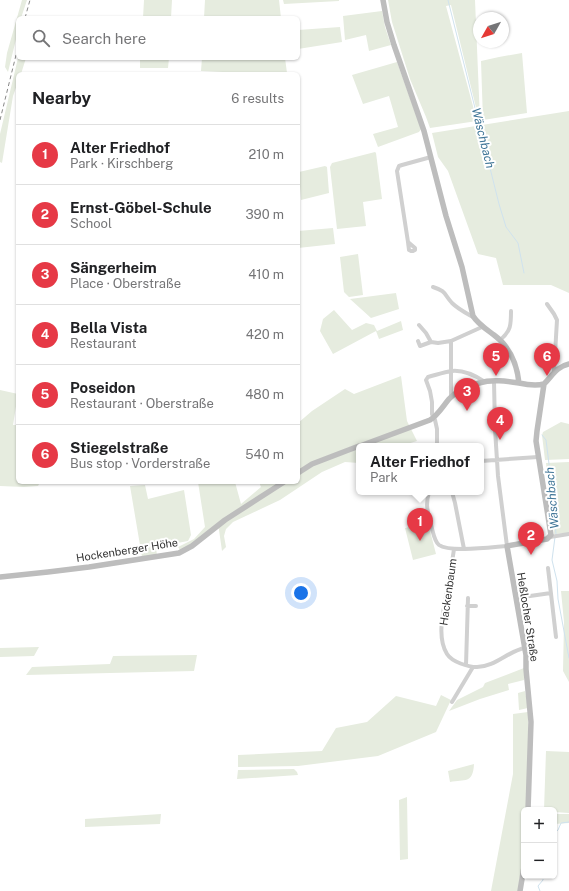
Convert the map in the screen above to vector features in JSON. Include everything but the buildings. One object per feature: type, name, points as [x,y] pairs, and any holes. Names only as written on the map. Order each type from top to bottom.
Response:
[{"type":"street","points":[[383,0],[394,46],[423,126],[432,157],[444,210],[463,271],[473,317]]},
{"type":"street","points":[[408,242],[397,171],[402,165],[432,157]]},
{"type":"street","points":[[433,287],[442,290],[452,304],[473,317],[482,327],[500,340],[514,361],[518,376],[518,383]]},
{"type":"street","points":[[546,304],[557,320],[554,371]]},
{"type":"street","points":[[500,340],[509,331],[511,326],[511,311]]},
{"type":"street","points":[[419,325],[431,342]]},
{"type":"street","points":[[418,341],[420,346],[431,342],[438,343],[451,341],[482,327]]},
{"type":"street","points":[[451,341],[451,397]]},
{"type":"street","points":[[551,537],[538,457],[536,431],[544,384],[554,371],[569,364]]},
{"type":"street","points":[[437,443],[437,429],[432,414],[430,391],[426,378],[451,371],[462,372],[478,377],[485,382]]},
{"type":"street","points":[[367,443],[433,418],[451,397],[478,383],[494,381],[532,385],[544,384]]},
{"type":"street","name":"Heßlocher Straße","points":[[494,381],[495,429],[501,498],[507,546],[525,648],[531,734],[528,807]]},
{"type":"street","points":[[300,472],[312,464],[356,447]]},
{"type":"street","points":[[484,461],[538,457]]},
{"type":"street","name":"Hockenberger Höhe","points":[[0,577],[89,567],[179,553],[192,546],[221,523],[281,484]]},
{"type":"street","points":[[428,495],[426,500],[427,507],[435,540],[441,546],[464,549],[507,546],[569,534]]},
{"type":"street","points":[[453,495],[464,549]]},
{"type":"street","name":"Hackenbaum","points":[[454,548],[443,620],[443,639],[445,649],[449,656],[455,661],[473,667],[478,667],[488,665],[525,648]]},
{"type":"street","points":[[548,568],[556,637]]},
{"type":"street","points":[[516,598],[551,592]]},
{"type":"street","points":[[466,665],[468,598]]},
{"type":"street","points":[[468,606],[476,606]]},
{"type":"street","points":[[452,702],[473,667]]},
{"type":"street","points":[[520,891],[522,879]]},
{"type":"shaded area","points":[[22,0],[27,0],[22,16],[17,16]]},
{"type":"shaded area","points":[[144,0],[172,0],[171,16],[143,16]]},
{"type":"shaded area","points":[[205,0],[279,0],[281,16],[204,16]]},
{"type":"shaded area","points":[[283,0],[339,0],[339,1],[284,4]]},
{"type":"shaded area","points":[[388,0],[475,0],[476,12],[473,12],[473,48],[477,48],[480,120],[451,5],[446,6],[477,121],[430,128],[410,79],[392,22]]},
{"type":"shaded area","points":[[382,11],[391,45],[369,51],[366,35],[345,40],[343,16]]},
{"type":"shaded area","points":[[16,21],[16,39],[8,72],[5,67],[7,53]]},
{"type":"shaded area","points":[[340,27],[342,42],[300,49],[300,30]]},
{"type":"shaded area","points":[[522,53],[527,113],[483,120],[481,61]]},
{"type":"shaded area","points":[[18,60],[25,60],[22,72],[16,72],[16,88],[13,96],[2,163],[0,162],[0,134]]},
{"type":"shaded area","points":[[140,60],[169,60],[168,68],[140,68]]},
{"type":"shaded area","points":[[202,60],[285,60],[287,72],[223,72],[201,71]]},
{"type":"shaded area","points":[[397,62],[421,129],[419,132],[378,147],[373,134],[398,127],[389,96],[363,104],[352,75]]},
{"type":"shaded area","points":[[569,111],[569,293],[551,285],[503,285],[496,258],[478,254],[448,171],[438,157],[432,133]]},
{"type":"shaded area","points":[[375,152],[382,199],[363,202],[366,226],[337,229],[330,167],[332,163]]},
{"type":"shaded area","points":[[325,166],[327,167],[329,193],[301,200],[300,172]]},
{"type":"shaded area","points":[[333,228],[335,244],[300,248],[300,231]]},
{"type":"shaded area","points":[[358,254],[363,295],[349,297],[344,292],[340,257]]},
{"type":"shaded area","points":[[396,293],[399,309],[371,318],[350,299]]},
{"type":"shaded area","points":[[334,310],[352,330],[366,323],[374,325],[377,331],[401,321],[403,330],[379,339],[376,331],[333,354],[320,331],[323,319]]},
{"type":"shaded area","points":[[401,376],[407,421],[417,441],[410,443],[356,443],[356,463],[345,462],[322,472],[280,500],[233,522],[226,529],[224,536],[226,547],[222,551],[218,523],[195,542],[180,550],[178,547],[194,539],[205,527],[198,484],[236,484],[241,504],[261,487],[260,484],[300,484],[300,421],[312,411],[345,389],[354,394]]},
{"type":"shaded area","points":[[0,390],[16,394],[16,406],[13,425],[16,425],[16,484],[39,484],[38,486],[24,487],[0,486]]},
{"type":"shaded area","points":[[561,422],[569,424],[569,459],[545,460],[542,435],[543,432]]},
{"type":"shaded area","points":[[569,462],[569,533],[554,534],[546,463]]},
{"type":"shaded area","points":[[145,485],[148,499],[184,490],[191,535],[188,541],[156,547],[157,556],[142,557],[130,486]]},
{"type":"shaded area","points":[[428,523],[436,554],[413,560],[405,528]]},
{"type":"shaded area","points":[[561,591],[569,591],[569,682],[563,671],[564,622]]},
{"type":"shaded area","points":[[39,647],[34,656],[0,657],[0,648]]},
{"type":"shaded area","points":[[197,655],[194,671],[26,675],[32,667],[110,664],[113,656]]},
{"type":"shaded area","points":[[524,668],[524,680],[508,684],[509,690],[449,711],[457,700],[483,687],[485,683]]},
{"type":"shaded area","points":[[525,691],[528,708],[519,710],[518,693]]},
{"type":"shaded area","points":[[441,695],[451,700],[436,732],[378,756],[298,766],[238,767],[238,755],[322,751],[336,728],[367,722],[396,696],[436,706]]},
{"type":"shaded area","points":[[528,712],[529,743],[526,807],[521,807],[521,870],[518,891],[491,891],[513,774],[513,714]]},
{"type":"shaded area","points":[[546,751],[569,752],[569,813],[557,812],[557,807],[544,807]]},
{"type":"shaded area","points":[[474,764],[470,778],[450,782],[448,771]]},
{"type":"shaded area","points":[[294,769],[298,775],[237,779],[238,770]]},
{"type":"shaded area","points":[[407,797],[408,859],[400,860],[399,800]]},
{"type":"shaded area","points":[[161,814],[160,824],[85,827],[85,819]]},
{"type":"shaded area","points":[[557,814],[569,814],[569,823],[557,824]]},
{"type":"waterway","name":"Wäschbach","points":[[448,0],[499,204],[506,227],[518,243],[524,273]]},
{"type":"waterway","name":"Wäschbach","points":[[542,435],[546,440],[556,534]]},
{"type":"waterway","name":"Wäschbach","points":[[555,537],[552,560],[557,581],[558,599],[569,658]]},
{"type":"waterway","name":"Wäschbach","points":[[557,831],[561,823],[569,822]]},
{"type":"waterway","name":"Wäschbach","points":[[540,891],[538,886],[543,879]]},
{"type":"railway","points":[[26,16],[30,0]]},
{"type":"railway","points":[[0,120],[16,55]]},
{"type":"place","name":"Poseidon","points":[[496,376]]},
{"type":"place","name":"Stiegelstraße","points":[[547,376]]},
{"type":"place","name":"Sängerheim","points":[[467,411]]},
{"type":"place","name":"Bella Vista","points":[[500,440]]},
{"type":"place","name":"Alter Friedhof","points":[[420,541]]},
{"type":"place","name":"Ernst-Göbel-Schule","points":[[531,555]]}]
